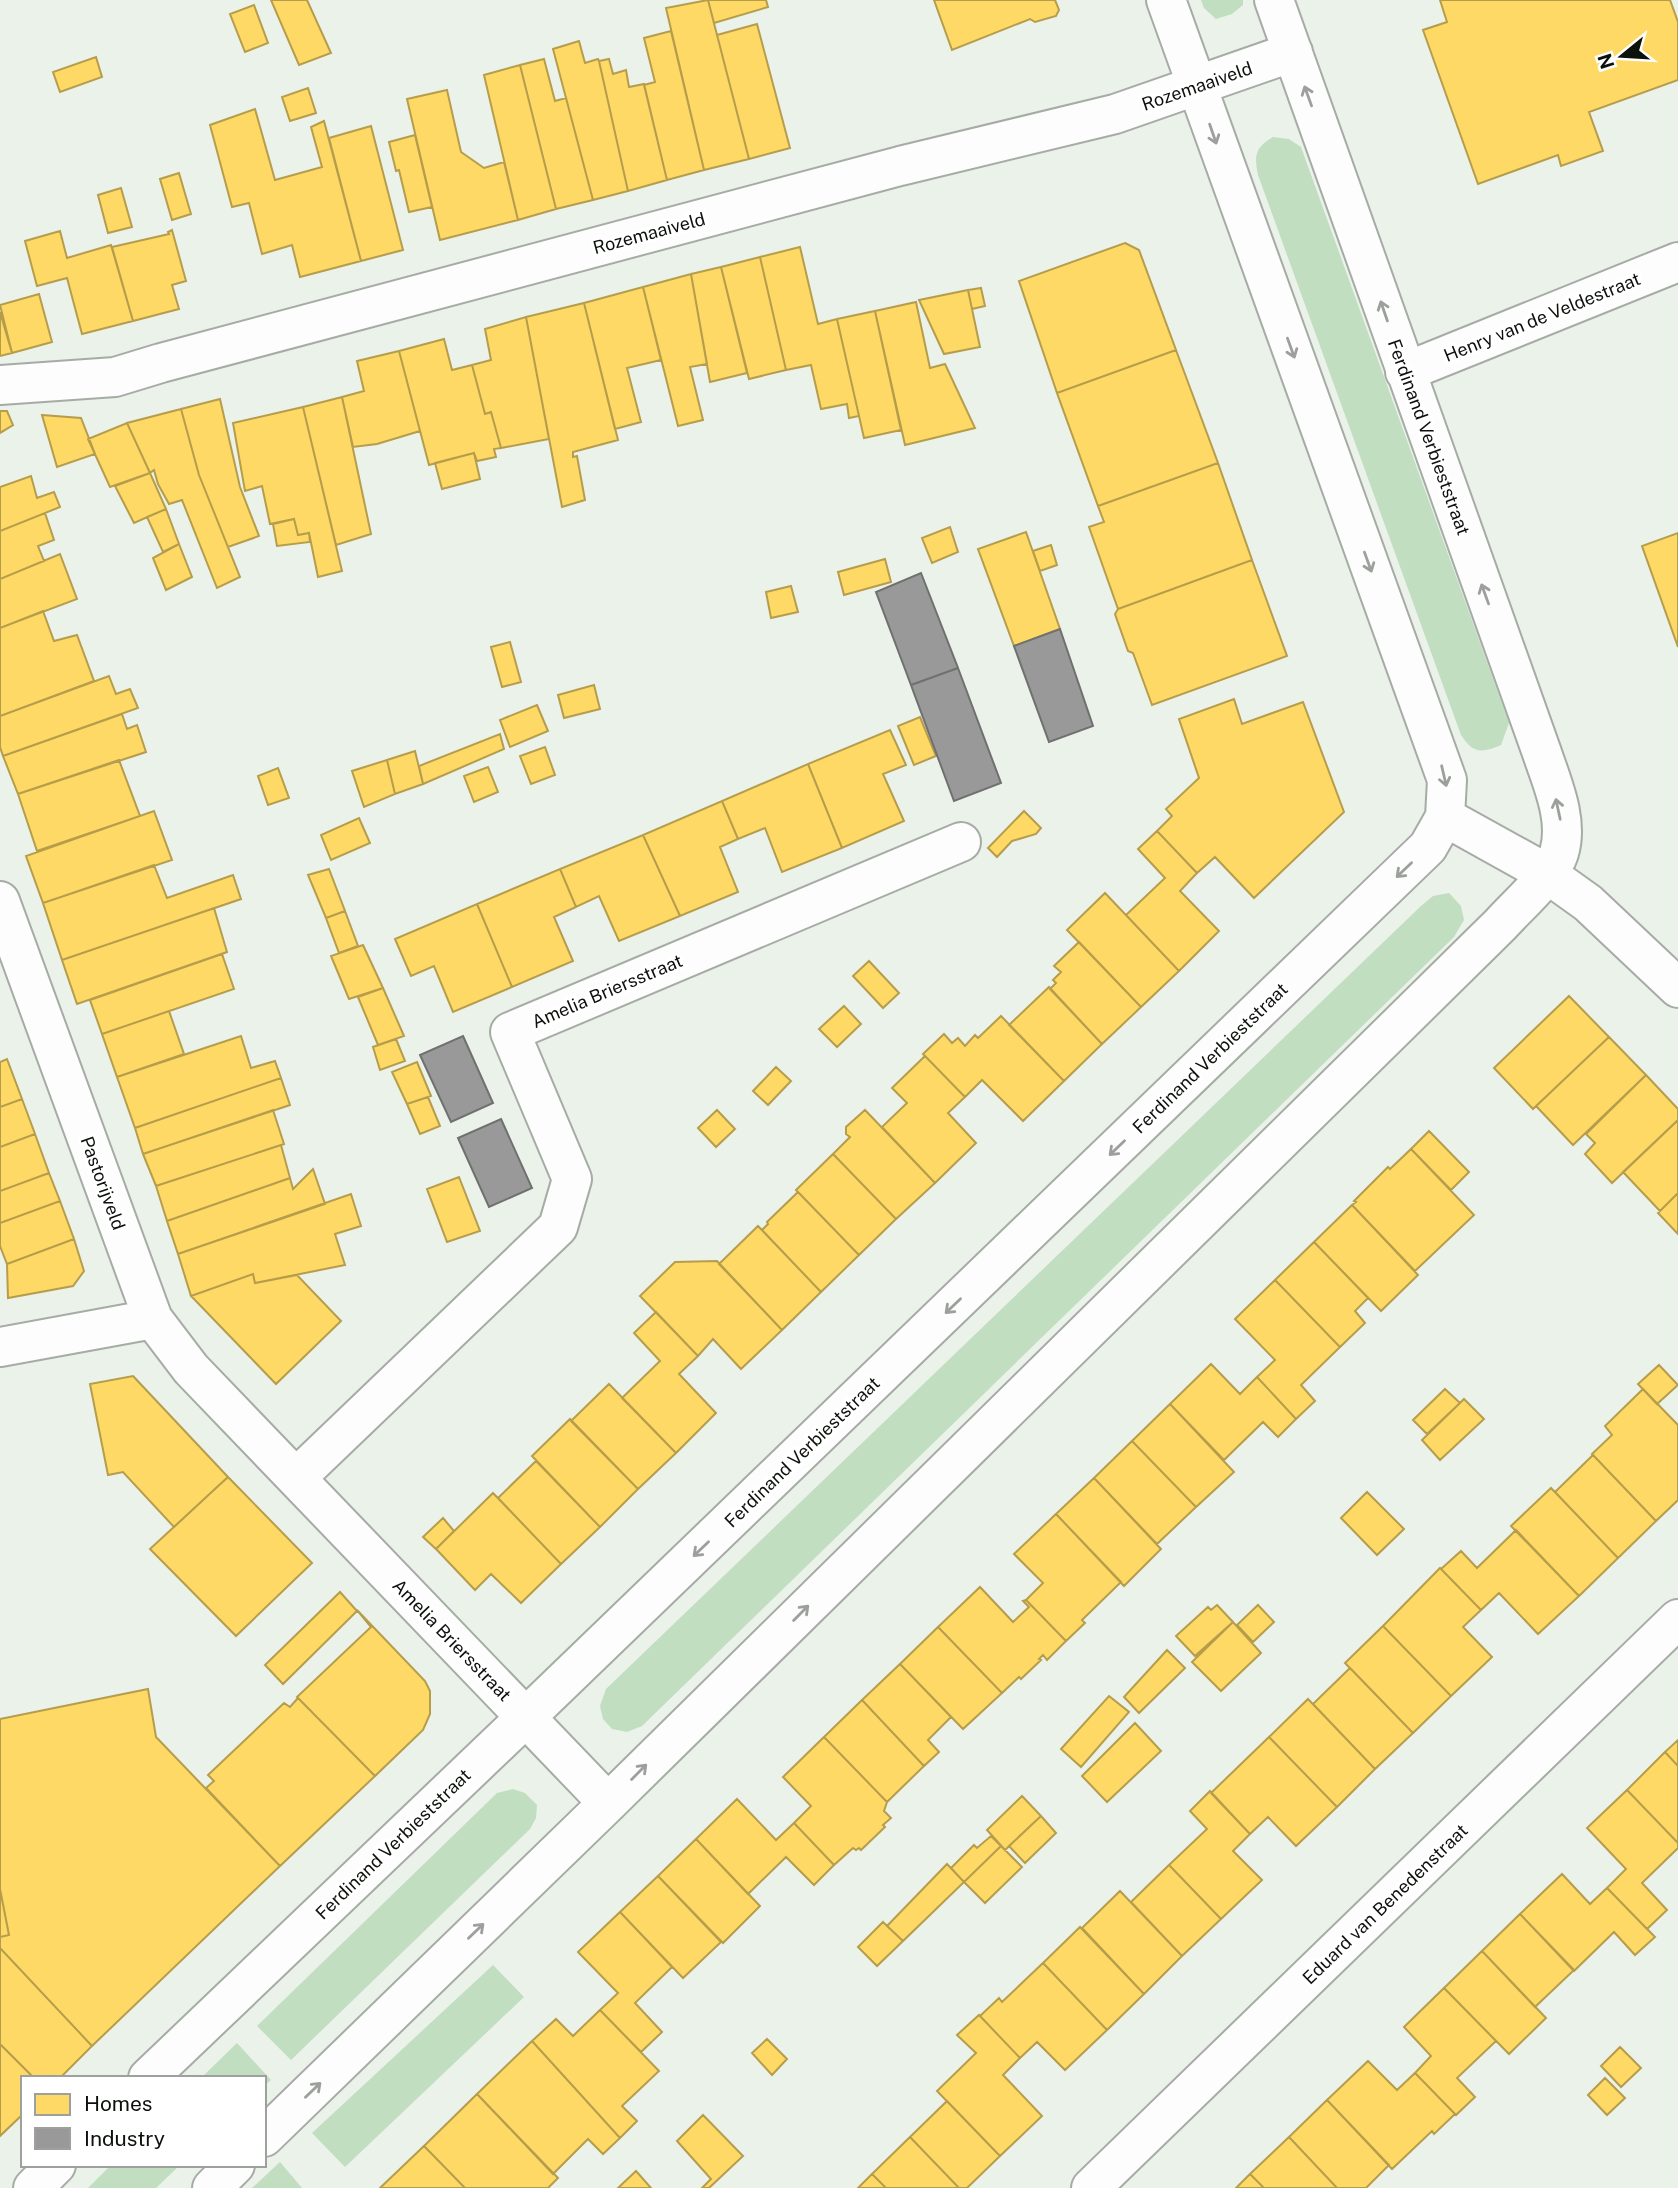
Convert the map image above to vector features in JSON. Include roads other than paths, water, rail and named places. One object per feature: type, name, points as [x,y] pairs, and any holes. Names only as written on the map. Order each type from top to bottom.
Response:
[{"type":"street","name":"Ferdinand Verbieststraat","points":[[150,2076],[527,1717],[1418,857],[1428,847],[1445,817],[1447,779],[1166,0]]},
{"type":"street","name":"Ferdinand Verbieststraat","points":[[266,2135],[608,1803],[1481,944],[1546,873],[1559,853],[1561,818],[1553,786],[1274,0]]},
{"type":"street","name":"Rozemaaiveld","points":[[0,385],[115,377],[886,170],[1115,114],[1293,52]]},
{"type":"street","name":"Henry van de Veldestraat","points":[[1405,372],[1678,262]]},
{"type":"street","points":[[1445,817],[1546,873],[1588,903],[1678,988]]},
{"type":"street","name":"Amelia Briersstraat","points":[[296,1478],[558,1227],[572,1179],[510,1032],[961,842]]},
{"type":"street","name":"Pastorijveld","points":[[0,901],[153,1319]]},
{"type":"street","points":[[0,1347],[153,1319]]},
{"type":"street","name":"Amelia Briersstraat","points":[[153,1319],[191,1369],[608,1803]]},
{"type":"street","name":"Eduard van Benedenstraat","points":[[1091,2188],[1678,1619]]},
{"type":"street","points":[[33,2188],[55,2167]]},
{"type":"street","points":[[212,2188],[233,2167]]}]
